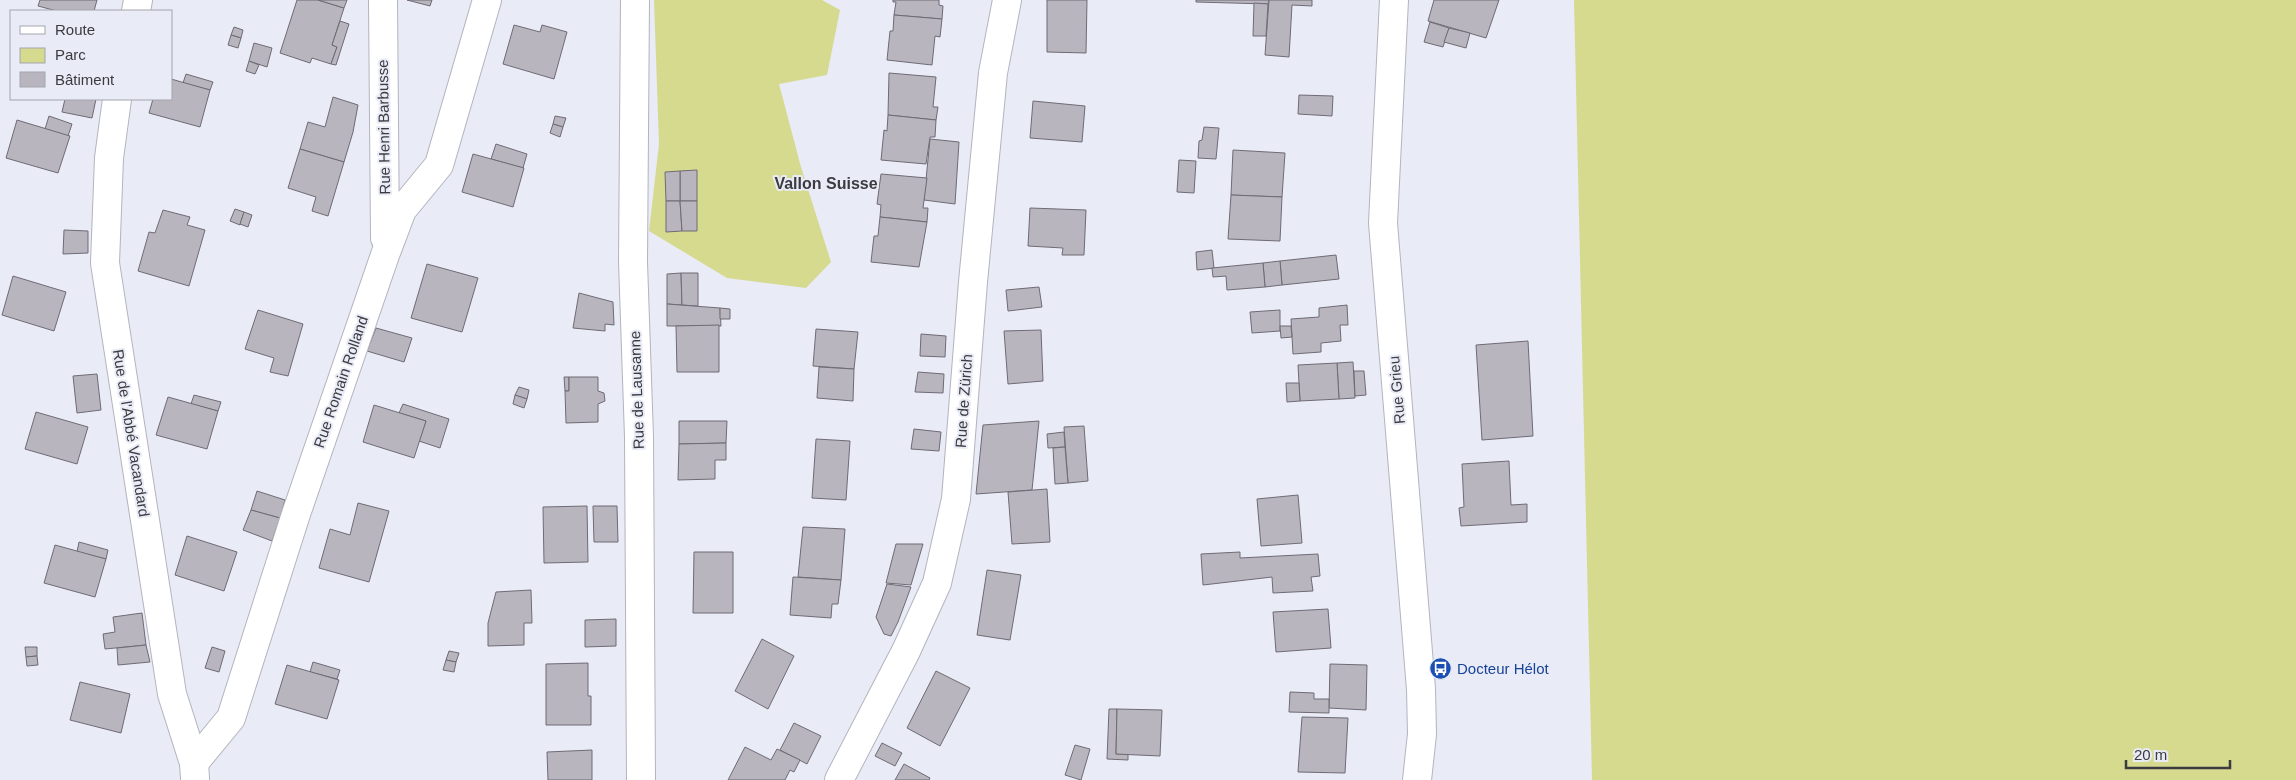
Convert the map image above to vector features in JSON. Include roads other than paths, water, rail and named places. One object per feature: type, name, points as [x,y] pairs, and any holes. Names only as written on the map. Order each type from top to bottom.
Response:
[{"type":"street","name":"Rue Henri Barbusse","points":[[383,0],[385,255]]},
{"type":"street","name":"Rue Romain Rolland","points":[[195,772],[231,718],[296,514],[385,255],[402,210],[439,165],[487,0]]},
{"type":"street","name":"Rue de Lausanne","points":[[635,0],[633,262],[639,437],[641,780]]},
{"type":"street","name":"Rue de Zürich","points":[[839,780],[906,651],[936,583],[956,499],[973,282],[993,73],[1007,0]]},
{"type":"street","name":"Rue Grieu","points":[[1394,0],[1383,223],[1421,689],[1422,734],[1417,780]]},
{"type":"street","name":"Rue de l'Abbé Vacandard","points":[[118,100],[109,158],[105,263],[172,694],[195,772]]},
{"type":"place","name":"Docteur Hélot","points":[[1441,669]]},
{"type":"district","name":"Vallon Suisse","points":[[826,183]]}]
